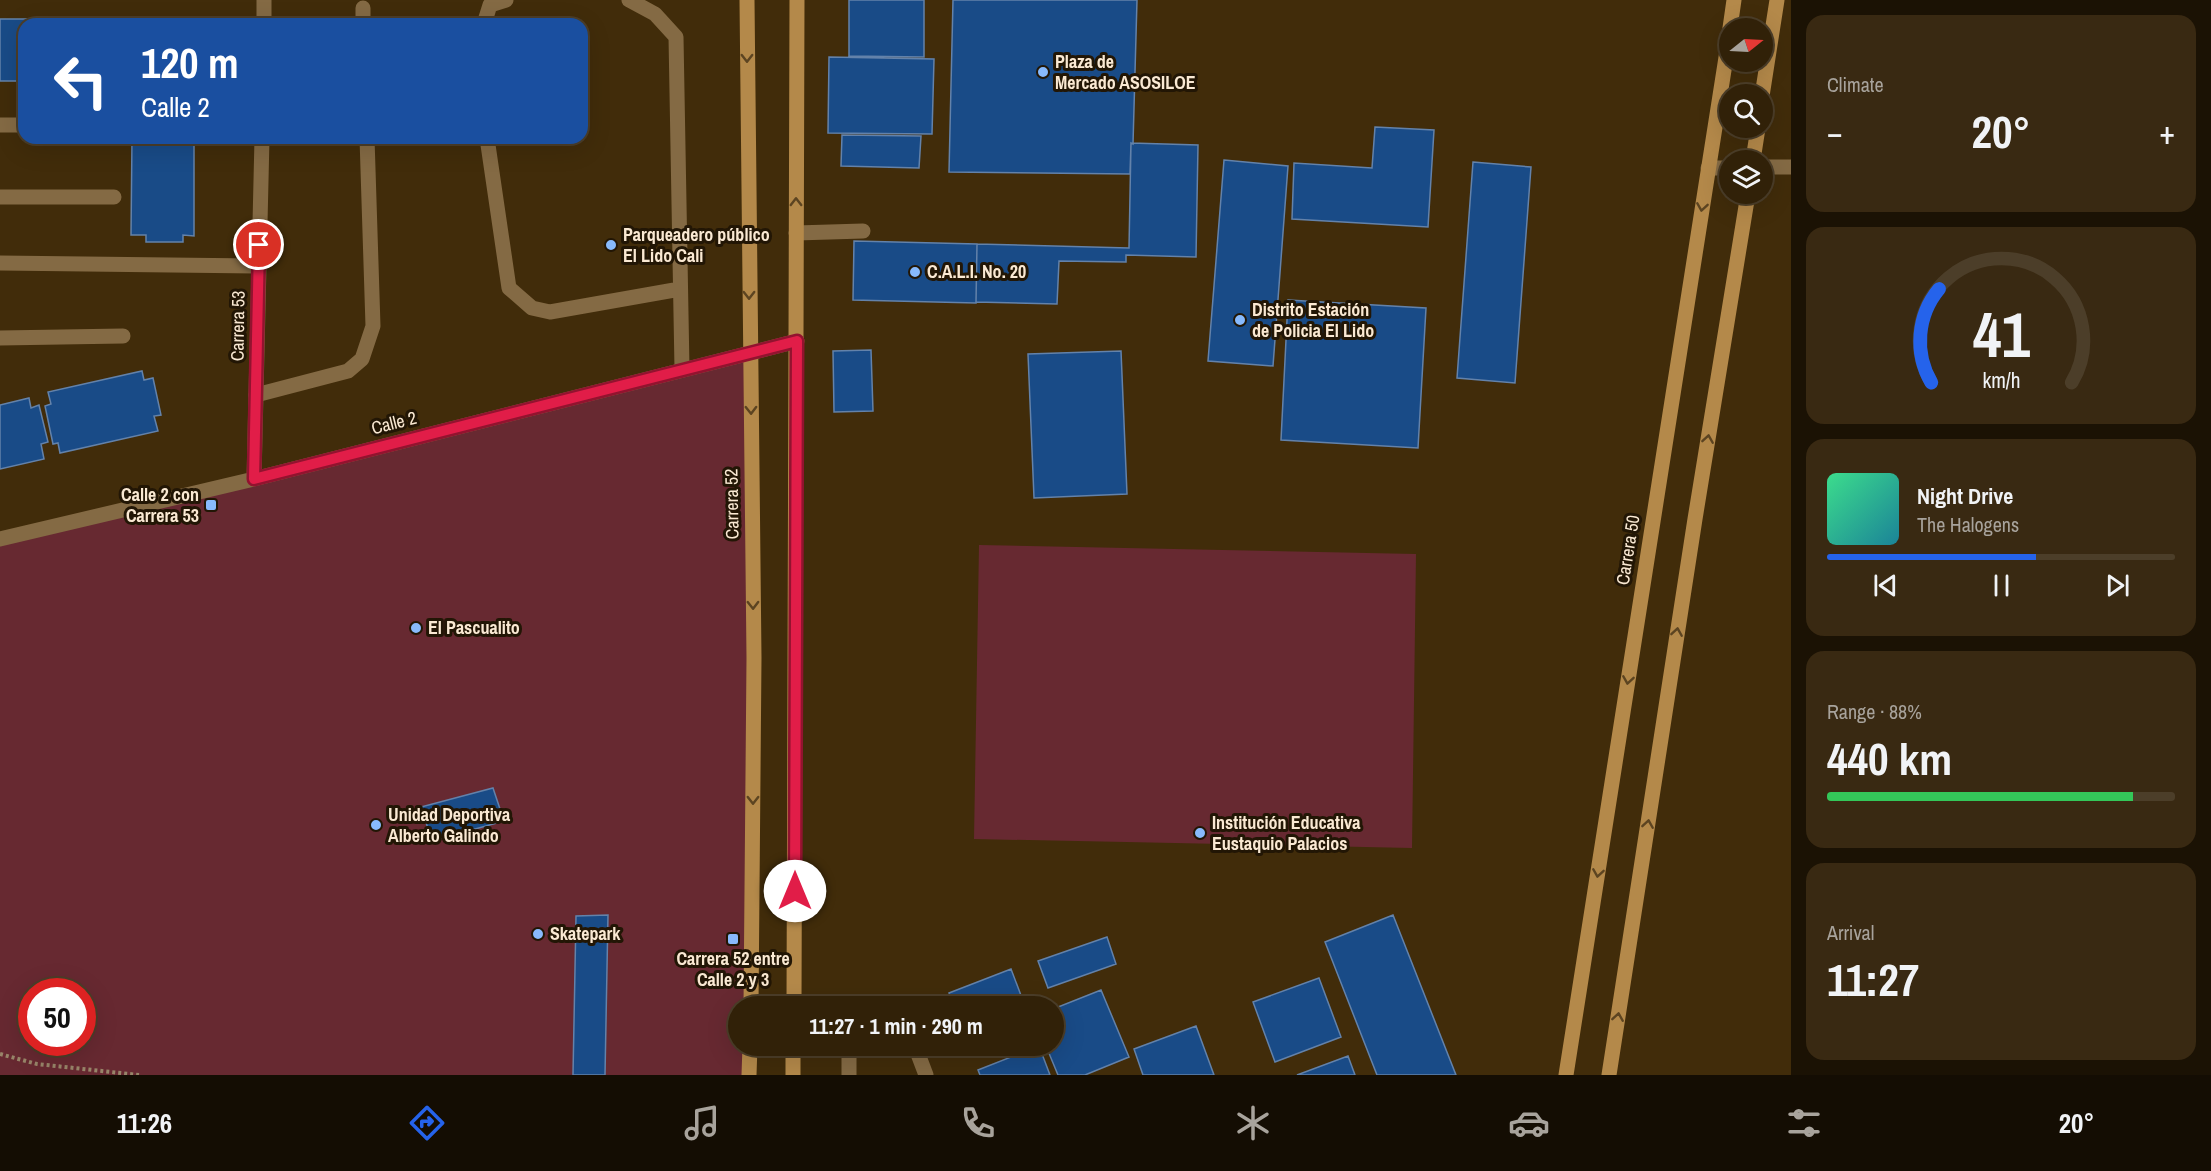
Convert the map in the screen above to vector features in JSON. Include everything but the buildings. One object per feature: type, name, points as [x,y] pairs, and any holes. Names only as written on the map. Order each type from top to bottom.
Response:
[{"type":"street","points":[[264,0],[264,18]]},
{"type":"street","points":[[486,18],[490,5],[506,0]]},
{"type":"street","points":[[629,0],[655,14],[676,37],[682,369]]},
{"type":"street","name":"Carrera 52","points":[[747,0],[754,658],[751,996]]},
{"type":"street","points":[[794,996],[797,0]]},
{"type":"street","name":"Carrera 50","points":[[1732,18],[1734,0]]},
{"type":"street","points":[[1764,84],[1777,0]]},
{"type":"street","name":"Carrera 50","points":[[1566,1075],[1723,72]]},
{"type":"street","points":[[0,125],[18,125]]},
{"type":"street","name":"Carrera 53","points":[[254,479],[261,144]]},
{"type":"street","points":[[256,395],[348,371],[362,359],[373,326],[367,144]]},
{"type":"street","points":[[488,144],[509,288],[532,308],[550,312],[680,289]]},
{"type":"street","points":[[1773,167],[1791,167]]},
{"type":"street","points":[[1708,168],[1719,168]]},
{"type":"street","points":[[0,196],[114,197]]},
{"type":"street","points":[[1609,1075],[1746,204]]},
{"type":"street","points":[[796,233],[863,231]]},
{"type":"street","points":[[0,263],[259,266]]},
{"type":"street","points":[[0,338],[123,336]]},
{"type":"street","name":"Calle 2","points":[[0,539],[254,479],[797,341]]},
{"type":"street","points":[[750,1056],[750,1075]]},
{"type":"street","points":[[793,1056],[793,1075]]},
{"type":"street","points":[[849,1056],[849,1075]]},
{"type":"street","points":[[919,1056],[926,1075]]},
{"type":"path","points":[[0,1054],[37,1064],[139,1075]]},
{"type":"shaded area","name":"Unidad Deportiva Alberto Galindo","points":[[750,352],[751,996],[728,996],[728,1056],[750,1056],[749,1075],[0,1075],[0,539]]},
{"type":"shaded area","points":[[979,545],[1416,554],[1412,848],[974,839]]},
{"type":"place","name":"Plaza de Mercado ASOSILOE","points":[[1043,72]]},
{"type":"place","name":"Parqueadero público El Lido Cali","points":[[611,245]]},
{"type":"place","name":"C.A.L.I. No. 20","points":[[915,272]]},
{"type":"place","name":"Distrito Estación de Policia El Lido","points":[[1240,320]]},
{"type":"place","name":"Calle 2 con Carrera 53","points":[[211,505]]},
{"type":"place","name":"El Pascualito","points":[[416,628]]},
{"type":"place","name":"Unidad Deportiva Alberto Galindo","points":[[376,825]]},
{"type":"place","name":"Institución Educativa Eustaquio Palacios","points":[[1200,833]]},
{"type":"place","name":"Skatepark","points":[[538,934]]},
{"type":"place","name":"Carrera 52 entre Calle 2 y 3","points":[[733,939]]},
{"type":"route","points":[[259,245],[254,479],[797,341],[795,891]]}]
